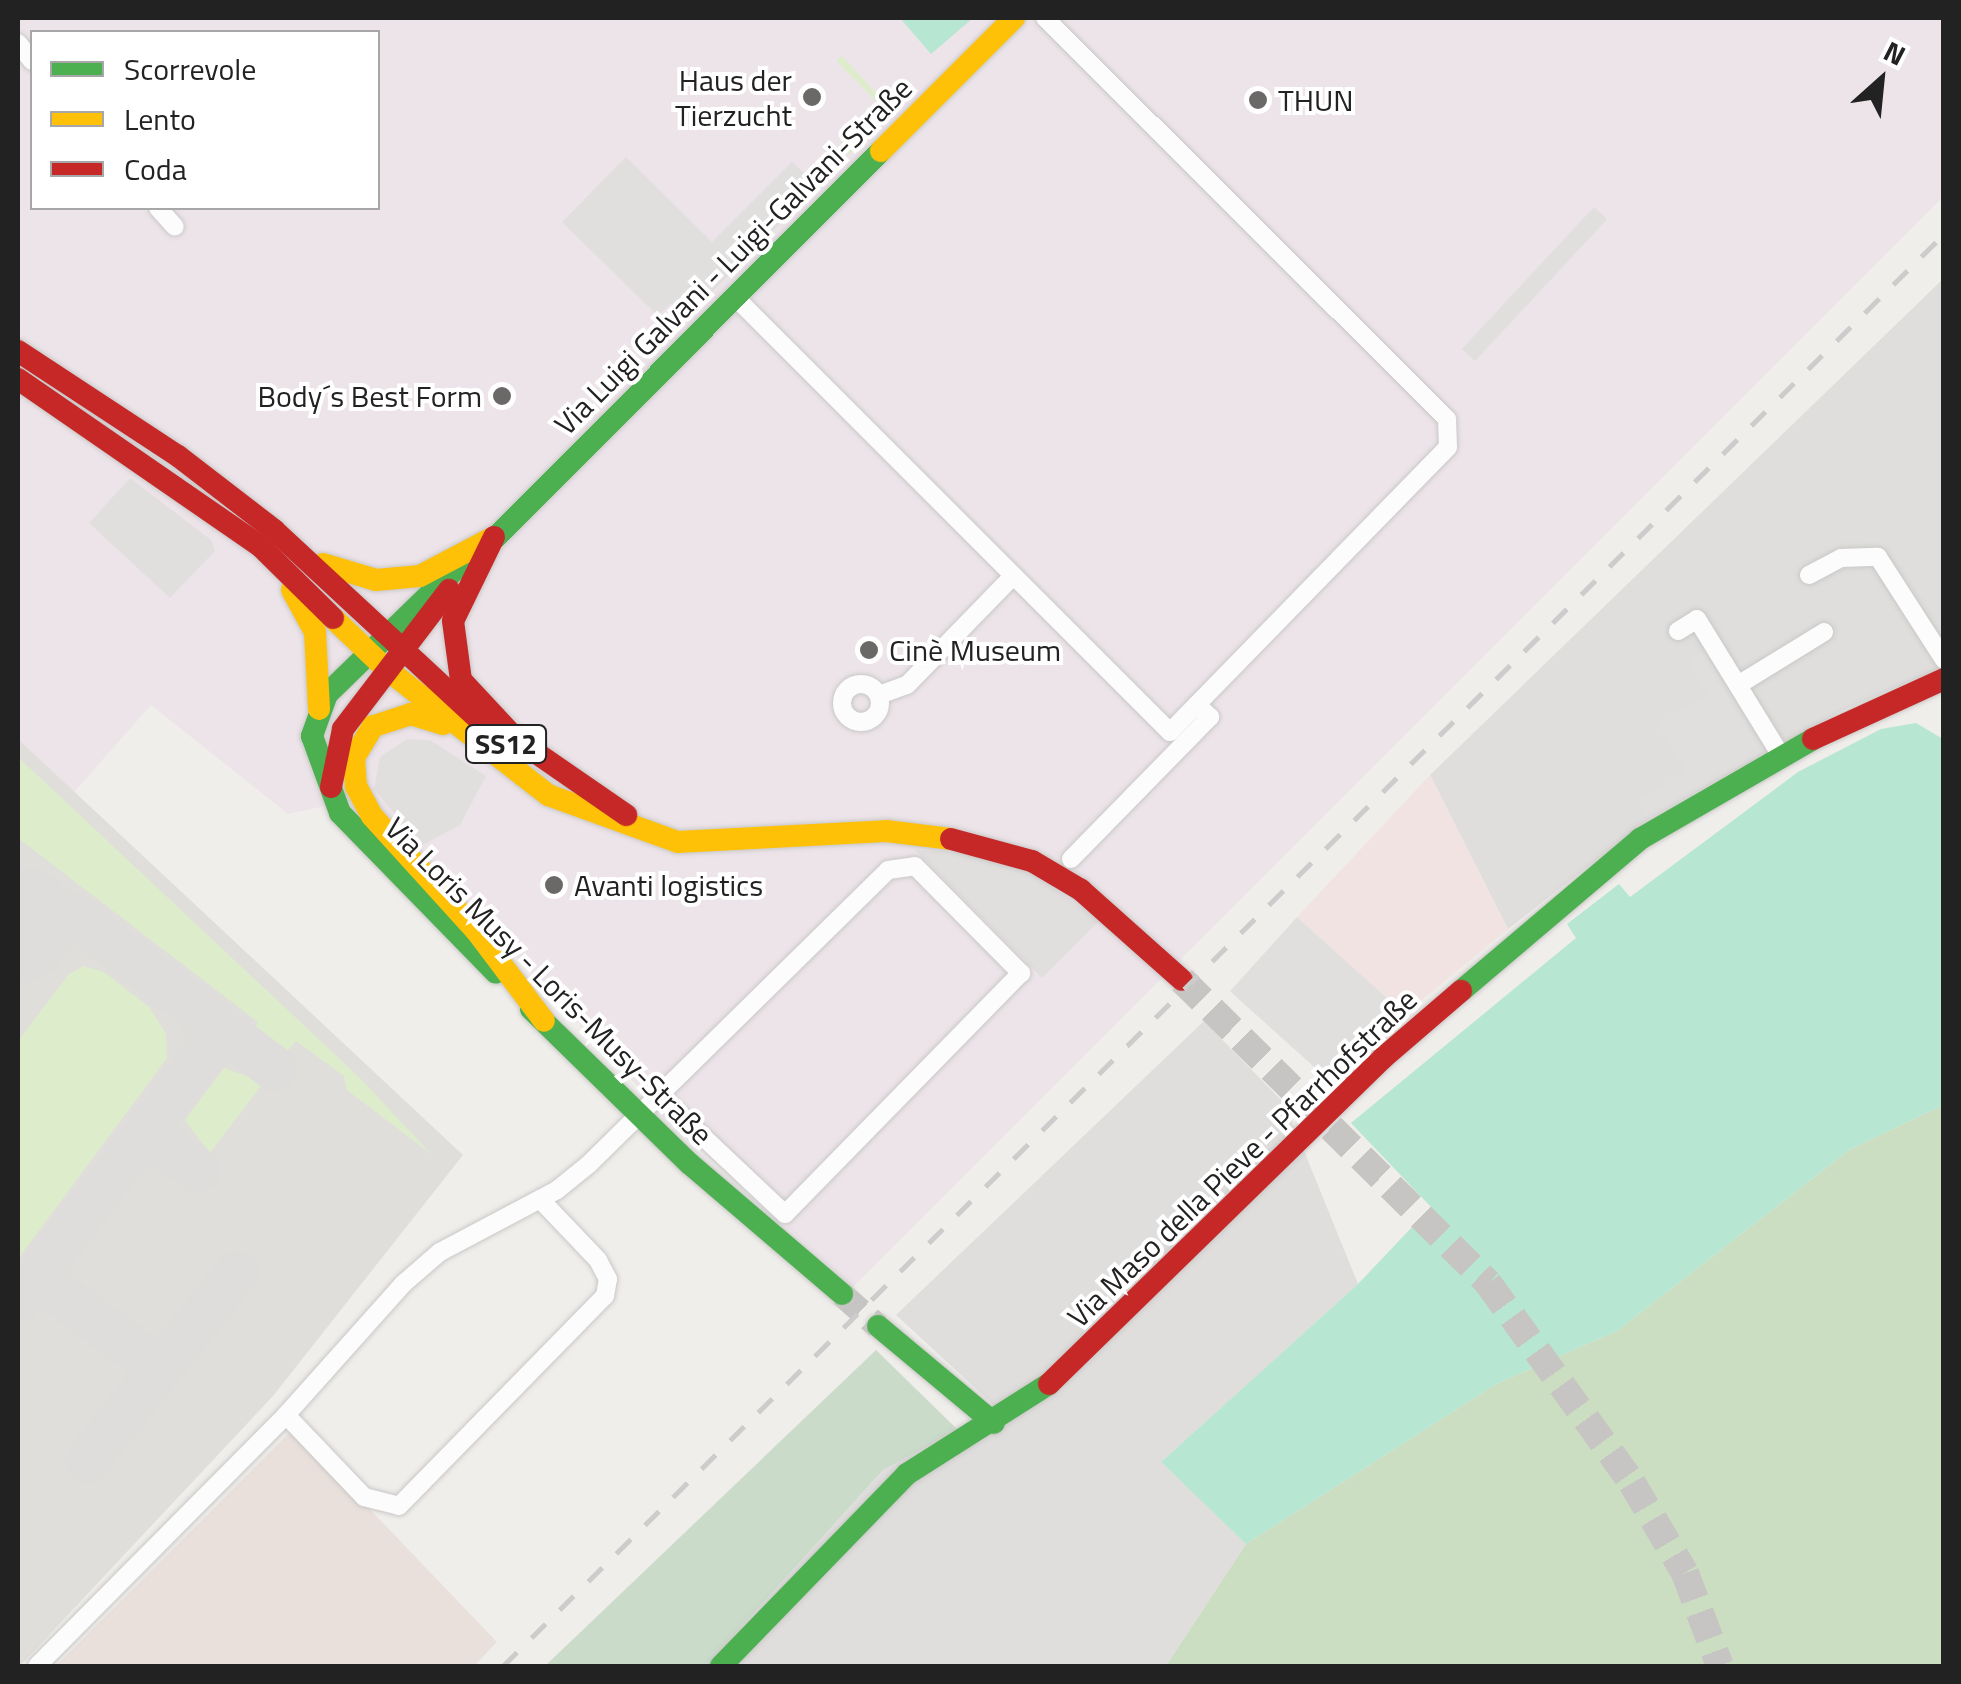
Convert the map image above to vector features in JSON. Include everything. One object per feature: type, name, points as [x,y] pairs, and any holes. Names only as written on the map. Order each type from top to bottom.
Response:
[{"type":"main road","name":"Via Luigi Galvani - Luigi-Galvani-Straße","points":[[494,537],[1014,18]]},
{"type":"main road","points":[[18,350],[178,456],[296,549],[395,639]]},
{"type":"main road","points":[[18,380],[115,441],[266,552],[385,668],[505,767]]},
{"type":"main road","points":[[296,549],[376,580],[420,576],[494,537]]},
{"type":"main road","points":[[318,708],[367,650],[395,639],[494,537]]},
{"type":"main road","points":[[494,537],[452,620],[461,680],[516,739],[627,816]]},
{"type":"main road","name":"Via Loris Musy - Loris-Musy-Straße","points":[[266,552],[314,632],[318,708],[312,736],[330,794],[359,833],[642,1118],[842,1294]]},
{"type":"main road","points":[[330,794],[336,745],[385,668],[395,639]]},
{"type":"main road","name":"SS12","points":[[395,639],[530,764],[627,816],[720,839]]},
{"type":"main road","name":"Via Maso della Pieve - Pfarrhofstraße","points":[[721,1666],[908,1474],[994,1423],[1099,1339],[1264,1171],[1506,951],[1640,840],[1782,758],[1944,679]]},
{"type":"main road","points":[[505,767],[453,729],[411,714],[373,726],[352,767],[372,816],[477,932],[544,1022]]},
{"type":"main road","name":"SS12","points":[[505,767],[582,812],[664,840],[886,830],[978,842],[1032,861],[1081,890],[1182,980]]},
{"type":"main road","points":[[878,1326],[994,1423]]},
{"type":"street","points":[[735,298],[1170,732],[1448,447],[1446,419],[1044,18]]},
{"type":"street","points":[[160,210],[174,227]]},
{"type":"street","points":[[1809,574],[1840,558],[1878,558],[1944,660]]},
{"type":"street","points":[[879,694],[908,685],[1012,577]]},
{"type":"street","points":[[1678,631],[1698,618],[1782,758]]},
{"type":"street","points":[[1738,684],[1824,632]]},
{"type":"street","points":[[1071,859],[1210,717],[1197,704]]},
{"type":"street","points":[[36,1666],[286,1415],[403,1284],[481,1226],[540,1198],[642,1118],[888,870],[915,866],[1022,973],[784,1214],[662,1098]]},
{"type":"street","points":[[286,1415],[364,1497],[399,1506],[605,1296],[608,1278],[598,1260],[540,1198]]},
{"type":"shaded area","points":[[18,18],[1943,18],[1943,197],[853,1287],[673,1124],[367,797],[288,814],[151,705],[74,792],[18,739]]},
{"type":"shaded area","points":[[626,157],[712,242],[792,162],[818,186],[686,318],[671,303],[658,316],[562,222]]},
{"type":"shaded area","points":[[1594,207],[1607,219],[1475,361],[1462,349]]},
{"type":"shaded area","points":[[1943,279],[1943,667],[1843,710],[1649,819],[1508,929],[1430,775]]},
{"type":"shaded area","points":[[130,478],[211,540],[215,551],[170,598],[89,523]]},
{"type":"shaded area","points":[[1709,648],[1767,751],[1649,819],[1638,800],[1687,772],[1659,724],[1708,695],[1689,661]]},
{"type":"shaded area","points":[[18,739],[463,1155],[273,1396],[20,1666]]},
{"type":"shaded area","points":[[407,739],[430,740],[486,776],[460,825],[421,846],[374,789],[380,757]]},
{"type":"shaded area","points":[[1430,775],[1508,929],[1405,1014],[1297,917]]},
{"type":"shaded area","points":[[915,850],[966,852],[1035,875],[1099,921],[1042,978]]},
{"type":"shaded area","points":[[1297,917],[1405,1014],[1338,1088],[1230,991]]},
{"type":"shaded area","points":[[1204,1021],[1285,1104],[1358,1284],[1161,1462],[1246,1544],[1166,1666],[713,1666],[743,1625],[883,1470],[997,1408],[896,1315]]},
{"type":"shaded area","points":[[293,1429],[497,1642],[474,1666],[56,1666]]},
{"type":"green space","points":[[900,18],[973,18],[931,54]]},
{"type":"green space","points":[[842,56],[885,103],[885,118],[850,154],[840,144],[880,105],[836,61]]},
{"type":"green space","points":[[1916,723],[1943,739],[1943,1105],[1849,1150],[1617,1331],[1496,1384],[1246,1544],[1161,1462],[1358,1284],[1431,1207],[1351,1123],[1576,938],[1567,924],[1619,884],[1630,897],[1798,772],[1881,729]]},
{"type":"green space","points":[[18,757],[360,1078],[431,1154],[347,1090],[344,1076],[296,1041],[287,1052],[254,1028],[258,1022],[18,838]]},
{"type":"green space","points":[[84,966],[104,972],[150,1008],[166,1034],[167,1058],[18,1259],[18,1041],[69,974]]},
{"type":"green space","points":[[224,1068],[264,1082],[210,1153],[185,1120]]},
{"type":"green space","points":[[1943,1105],[1943,1666],[1166,1666],[1246,1544],[1496,1384],[1617,1331],[1849,1150]]},
{"type":"green space","points":[[876,1350],[958,1430],[883,1470],[743,1625],[713,1666],[545,1666]]},
{"type":"taxiway","points":[[22,922],[46,907],[73,914],[274,1068]]},
{"type":"taxiway","points":[[18,1300],[206,1050],[209,1032],[198,1010]]},
{"type":"taxiway","points":[[145,1131],[197,1170]]},
{"type":"taxiway","points":[[87,1460],[236,1272]]},
{"type":"taxiway","points":[[36,1276],[160,1368]]},
{"type":"runway","points":[[18,928],[22,922]]},
{"type":"tunnel","points":[[1182,980],[1488,1283],[1632,1483],[1685,1573],[1720,1666]]},
{"type":"tunnel","points":[[842,1294],[878,1326]]},
{"type":"railway","points":[[503,1666],[1944,234]]},
{"type":"traffic: fast","points":[[481,552],[881,151]]},
{"type":"traffic: fast","points":[[466,559],[327,694],[312,736],[340,813],[496,973]]},
{"type":"traffic: fast","points":[[1461,991],[1640,839],[1813,739]]},
{"type":"traffic: fast","points":[[531,1009],[690,1164],[842,1294]]},
{"type":"traffic: fast","points":[[878,1326],[994,1423]]},
{"type":"traffic: fast","points":[[721,1666],[907,1474],[1049,1384]]},
{"type":"traffic: slow","points":[[881,151],[1014,18]]},
{"type":"traffic: slow","points":[[323,564],[376,580],[420,576],[492,538]]},
{"type":"traffic: slow","points":[[292,590],[315,632],[319,709]]},
{"type":"traffic: slow","points":[[333,618],[385,668],[548,795],[678,842],[886,831],[951,839]]},
{"type":"traffic: slow","points":[[443,724],[411,714],[373,726],[354,758],[356,786],[372,816],[477,932],[544,1021]]},
{"type":"traffic: jam","points":[[18,351],[178,456],[274,530],[505,744]]},
{"type":"traffic: jam","points":[[18,379],[259,545],[333,618]]},
{"type":"traffic: jam","points":[[494,537],[453,621],[461,680],[516,739],[626,815]]},
{"type":"traffic: jam","points":[[331,787],[343,729],[449,590]]},
{"type":"traffic: jam","points":[[1813,739],[1944,679]]},
{"type":"traffic: jam","points":[[951,839],[1032,861],[1081,890],[1182,980]]},
{"type":"traffic: jam","points":[[1049,1384],[1383,1058],[1461,991]]},
{"type":"place","name":"Haus der Tierzucht","points":[[812,97]]},
{"type":"place","name":"THUN","points":[[1258,100]]},
{"type":"place","name":"Body´s Best Form","points":[[502,396]]},
{"type":"place","name":"Cinè Museum","points":[[869,650]]},
{"type":"place","name":"Avanti logistics","points":[[554,885]]}]
